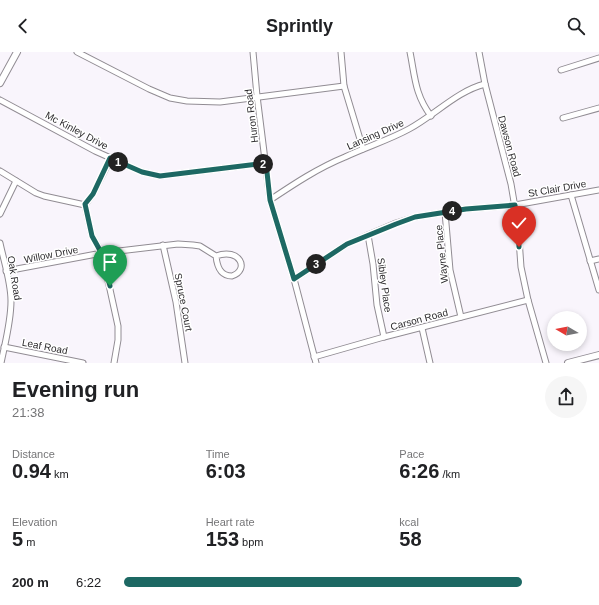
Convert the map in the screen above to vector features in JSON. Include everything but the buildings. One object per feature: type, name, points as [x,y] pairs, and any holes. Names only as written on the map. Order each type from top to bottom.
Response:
[{"type":"main road","points":[[0,83],[17,52]]},
{"type":"main road","points":[[568,363],[599,355]]},
{"type":"street","points":[[76,52],[149,89],[170,98],[187,101],[212,102],[344,86]]},
{"type":"street","name":"Huron Road","points":[[253,52],[270,200],[294,279],[316,363]]},
{"type":"street","points":[[341,52],[344,86],[363,149]]},
{"type":"street","points":[[410,52],[419,96],[424,107],[431,116]]},
{"type":"street","name":"Dawson Road","points":[[480,52],[485,84],[511,184],[518,225],[521,267],[528,300],[546,363]]},
{"type":"street","points":[[561,70],[599,58]]},
{"type":"street","name":"Lansing Drive","points":[[270,200],[343,157],[408,129],[431,116],[444,105],[465,92],[476,86],[485,84]]},
{"type":"street","name":"Mc Kinley Drive","points":[[0,100],[95,151],[142,172],[160,176],[266,163]]},
{"type":"street","points":[[563,118],[599,108]]},
{"type":"street","points":[[85,204],[93,194],[110,158]]},
{"type":"street","points":[[0,171],[44,196],[85,204]]},
{"type":"street","points":[[0,214],[16,181]]},
{"type":"street","name":"St Clair Drive","points":[[294,279],[347,244],[415,217],[445,212],[515,205],[599,190]]},
{"type":"street","points":[[571,195],[599,289]]},
{"type":"street","points":[[85,204],[92,236],[102,254],[118,326],[118,340],[114,363]]},
{"type":"street","name":"Wayne Place","points":[[445,212],[450,270],[460,317]]},
{"type":"street","name":"Sibley Place","points":[[368,235],[373,264],[377,305],[384,337]]},
{"type":"street","name":"Oak Road","points":[[0,243],[11,301],[10,321],[0,363]]},
{"type":"street","name":"Willow Drive","points":[[6,271],[163,245],[193,244],[216,256]]},
{"type":"street","name":"Spruce Court","points":[[163,245],[176,302],[185,363]]},
{"type":"street","points":[[220,254],[235,254],[240,260],[241,267],[239,271],[232,276],[224,274],[220,270],[216,256],[220,254]]},
{"type":"street","points":[[590,261],[599,259]]},
{"type":"street","name":"Carson Road","points":[[314,357],[384,337],[528,300]]},
{"type":"street","points":[[422,328],[430,363]]},
{"type":"street","name":"Leaf Road","points":[[4,347],[83,363]]},
{"type":"route","points":[[110,286],[102,254],[92,236],[85,204],[93,194],[110,158],[142,172],[160,176],[266,163],[270,200],[294,279],[347,244],[396,224],[415,217],[466,209],[515,205],[519,247]]}]
